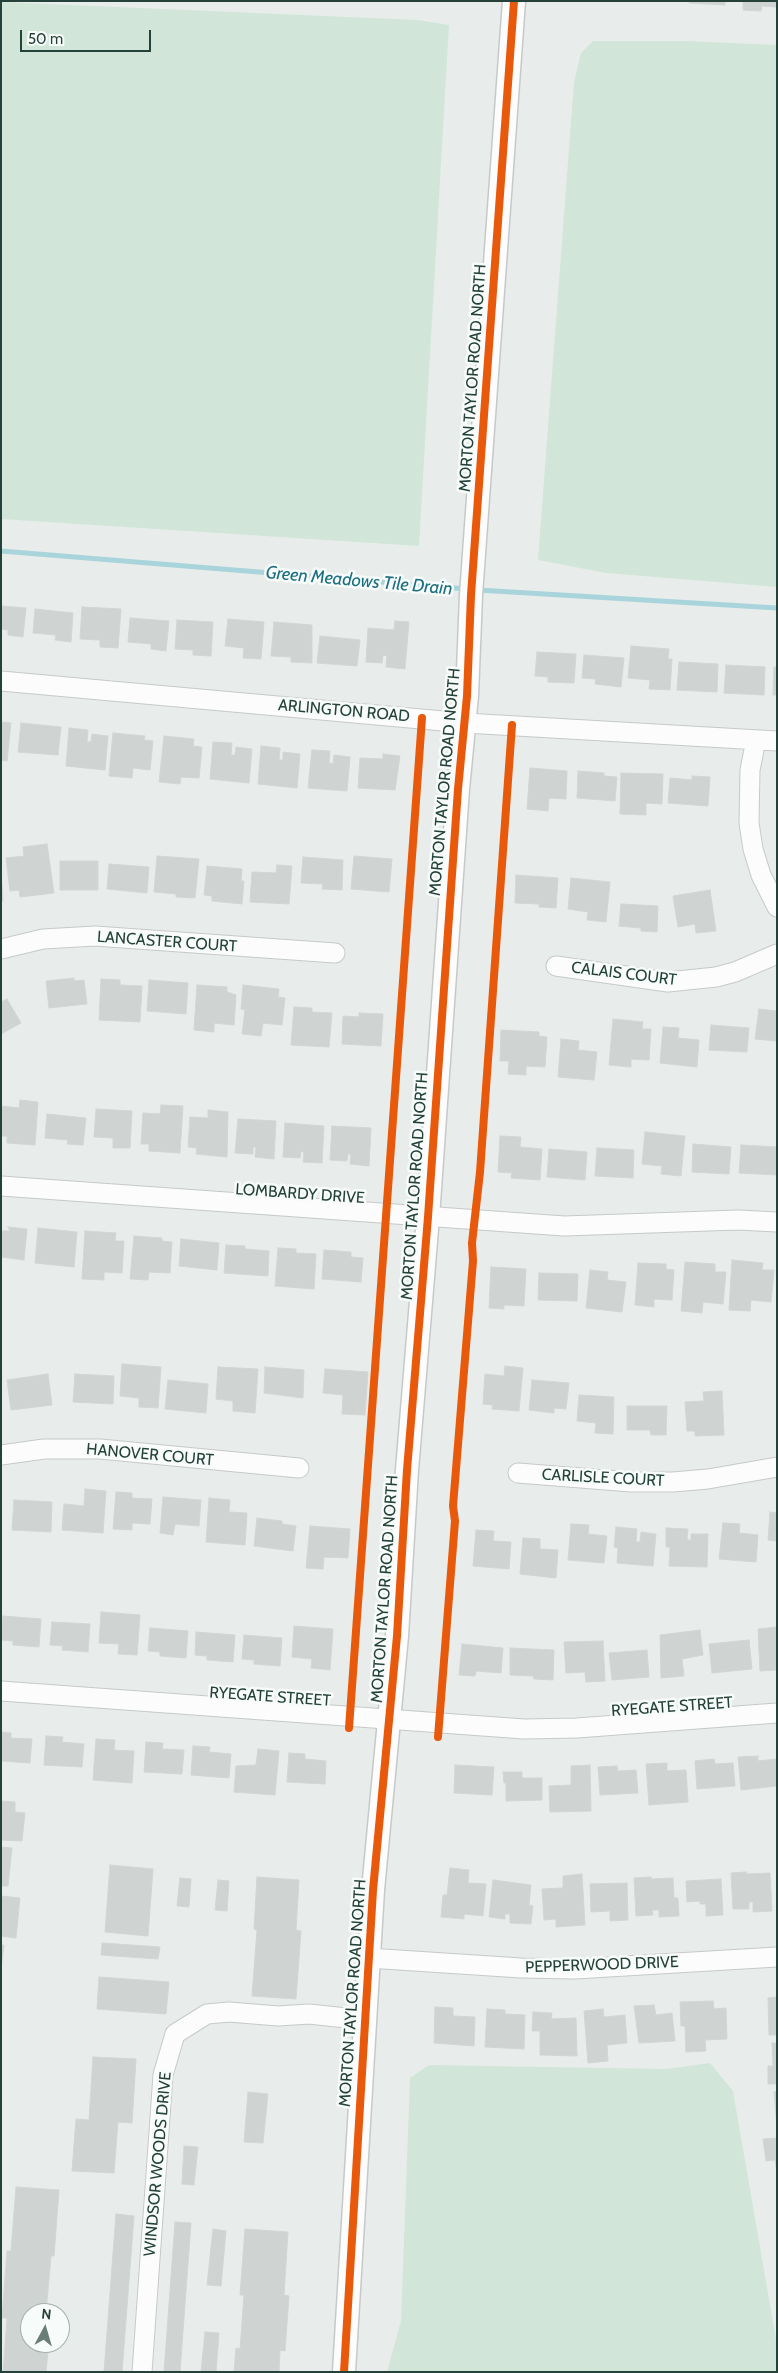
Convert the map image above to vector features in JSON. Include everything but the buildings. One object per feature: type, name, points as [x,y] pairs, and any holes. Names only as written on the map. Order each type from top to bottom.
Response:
[{"type":"street","name":"MORTON TAYLOR ROAD NORTH","points":[[344,2372],[368,1958],[390,1719],[428,1216],[454,835],[465,723],[472,589],[514,1]]},
{"type":"street","name":"ARLINGTON ROAD","points":[[1,681],[465,723],[777,741]]},
{"type":"street","points":[[756,740],[750,770],[749,823],[753,849],[761,875],[777,907]]},
{"type":"street","name":"LANCASTER COURT","points":[[1,949],[43,939],[95,936],[335,953]]},
{"type":"street","name":"CALAIS COURT","points":[[556,966],[668,982],[716,977],[735,972],[777,954]]},
{"type":"street","name":"LOMBARDY DRIVE","points":[[1,1186],[564,1226],[738,1220],[777,1222]]},
{"type":"street","name":"HANOVER COURT","points":[[1,1455],[44,1449],[100,1450],[299,1468]]},
{"type":"street","name":"CARLISLE COURT","points":[[518,1473],[631,1482],[673,1482],[777,1467]]},
{"type":"street","name":"RYEGATE STREET","points":[[1,1691],[545,1729],[777,1713]]},
{"type":"street","name":"PEPPERWOOD DRIVE","points":[[368,1958],[522,1968],[575,1969],[777,1957]]},
{"type":"street","name":"WINDSOR WOODS DRIVE","points":[[142,2372],[163,2075],[175,2034],[207,2014],[229,2012],[278,2016],[309,2014],[365,2020]]},
{"type":"green space","points":[[1,2],[418,20],[449,25],[419,546],[1,519]]},
{"type":"green space","points":[[593,41],[686,41],[777,45],[777,587],[606,573],[538,560],[574,82],[581,53]]},
{"type":"green space","points":[[710,2063],[733,2091],[777,2345],[777,2372],[387,2372],[401,2321],[410,2078],[429,2065],[666,2069]]},
{"type":"waterway","name":"Green Meadows Tile Drain","points":[[1,551],[467,589]]},
{"type":"waterway","name":"Green Meadows Tile Drain","points":[[478,590],[777,608]]},
{"type":"cycle path","points":[[344,2372],[373,1890],[397,1636],[407,1470],[428,1217],[458,789],[467,696],[471,595],[514,1]]},
{"type":"cycle path","points":[[349,1728],[422,718]]},
{"type":"cycle path","points":[[438,1737],[455,1521],[453,1506],[473,1261],[472,1243],[480,1172],[512,725]]}]
